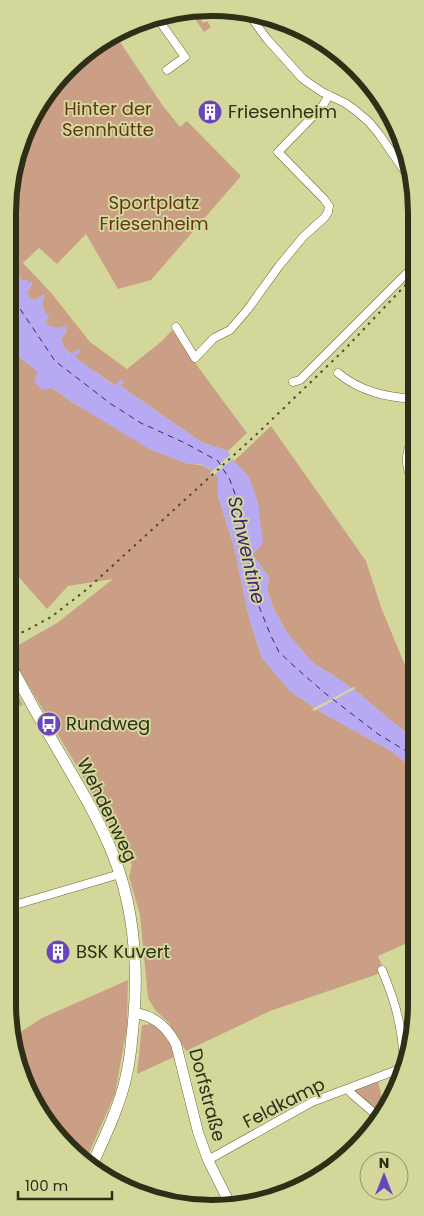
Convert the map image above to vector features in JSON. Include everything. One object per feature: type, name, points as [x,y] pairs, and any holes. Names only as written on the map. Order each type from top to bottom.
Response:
[{"type":"main road","name":"Wehdenweg","points":[[16,675],[94,814],[114,856],[130,916],[134,944],[136,988],[135,1013],[126,1076],[120,1100],[94,1160]]},
{"type":"street","points":[[255,21],[267,39],[303,80],[345,103],[369,122],[403,169]]},
{"type":"street","points":[[161,23],[185,57],[167,70]]},
{"type":"street","points":[[176,328],[195,358],[214,338],[230,330],[303,237],[325,217],[329,206],[324,198],[278,152],[322,107],[329,95]]},
{"type":"street","points":[[293,382],[300,380],[408,272]]},
{"type":"street","points":[[338,373],[360,388],[388,396],[408,398]]},
{"type":"street","points":[[408,451],[406,464],[408,472]]},
{"type":"street","points":[[16,904],[120,874]]},
{"type":"street","points":[[382,970],[397,1010],[403,1048]]},
{"type":"street","name":"Dorfstraße","points":[[135,1013],[146,1014],[157,1020],[171,1034],[176,1044],[193,1118],[208,1160],[227,1199]]},
{"type":"street","name":"Feldkamp","points":[[208,1160],[312,1102],[396,1071]]},
{"type":"street","points":[[348,1090],[375,1113]]},
{"type":"green space","points":[[199,17],[203,23],[207,21],[211,27],[204,32],[195,19]]},
{"type":"green space","points":[[118,40],[163,106],[180,127],[187,121],[241,176],[151,280],[118,289],[86,234],[57,264],[39,248],[23,263],[52,294],[90,342],[127,369],[162,341],[172,330],[247,433],[228,451],[201,442],[121,386],[121,380],[116,386],[75,358],[80,349],[71,354],[64,347],[61,339],[67,330],[51,327],[46,323],[48,315],[42,304],[44,294],[36,300],[30,298],[27,293],[32,284],[26,283],[28,280],[24,281],[16,272],[16,212],[20,174],[31,137],[42,114],[65,83],[83,65]]},
{"type":"green space","points":[[16,353],[38,372],[52,388],[75,404],[188,464],[205,467],[219,477],[218,496],[234,546],[249,618],[262,658],[290,691],[326,715],[391,751],[408,764],[408,943],[378,956],[383,968],[378,974],[270,1011],[186,1051],[168,1022],[155,1010],[148,998],[140,915],[129,877],[132,865],[82,775],[16,664],[16,646],[57,623],[113,579],[68,586],[47,609],[16,574]]},
{"type":"green space","points":[[271,426],[366,561],[381,607],[404,663],[408,668],[408,734],[361,695],[313,663],[287,633],[273,607],[267,589],[269,577],[253,555],[234,461]]},
{"type":"green space","points":[[16,692],[23,705],[16,707]]},
{"type":"green space","points":[[128,980],[127,1027],[115,1094],[88,1155],[65,1133],[49,1113],[31,1079],[19,1033],[42,1018]]},
{"type":"green space","points":[[153,1024],[169,1037],[176,1056],[137,1074],[142,1025]]},
{"type":"green space","points":[[378,1081],[383,1101],[376,1112],[352,1091]]},
{"type":"water","name":"Schwentine","points":[[16,272],[24,281],[29,279],[28,284],[31,281],[32,283],[27,293],[30,298],[36,300],[45,295],[42,304],[46,314],[50,317],[46,319],[46,323],[55,328],[65,326],[67,330],[61,339],[64,347],[70,354],[80,349],[76,358],[115,386],[121,379],[124,382],[121,386],[201,442],[228,451],[234,461],[248,475],[258,502],[263,543],[253,555],[269,577],[267,589],[273,607],[287,633],[313,663],[361,695],[408,734],[408,764],[391,751],[326,715],[290,691],[262,658],[249,618],[234,546],[218,496],[218,477],[200,464],[188,464],[151,450],[52,388],[42,390],[34,382],[38,372],[17,355]]},
{"type":"pier","points":[[232,453],[235,457],[213,476],[210,473]]},
{"type":"pier","points":[[354,687],[356,688],[314,711],[312,709]]},
{"type":"ferry route","points":[[16,303],[55,361],[111,404],[141,423],[185,443],[218,461],[230,480],[239,505],[254,594],[279,652],[326,694],[378,734],[408,752]]},
{"type":"railway","points":[[16,635],[51,617],[86,590],[258,433],[345,349],[408,282]]},
{"type":"place","name":"Friesenheim","points":[[210,112]]},
{"type":"place","name":"Rundweg","points":[[49,724]]},
{"type":"place","name":"BSK Kuvert","points":[[58,952]]},
{"type":"park label","name":"Hinter der Sennhütte","points":[[108,119]]},
{"type":"park label","name":"Sportplatz Friesenheim","points":[[154,213]]}]
